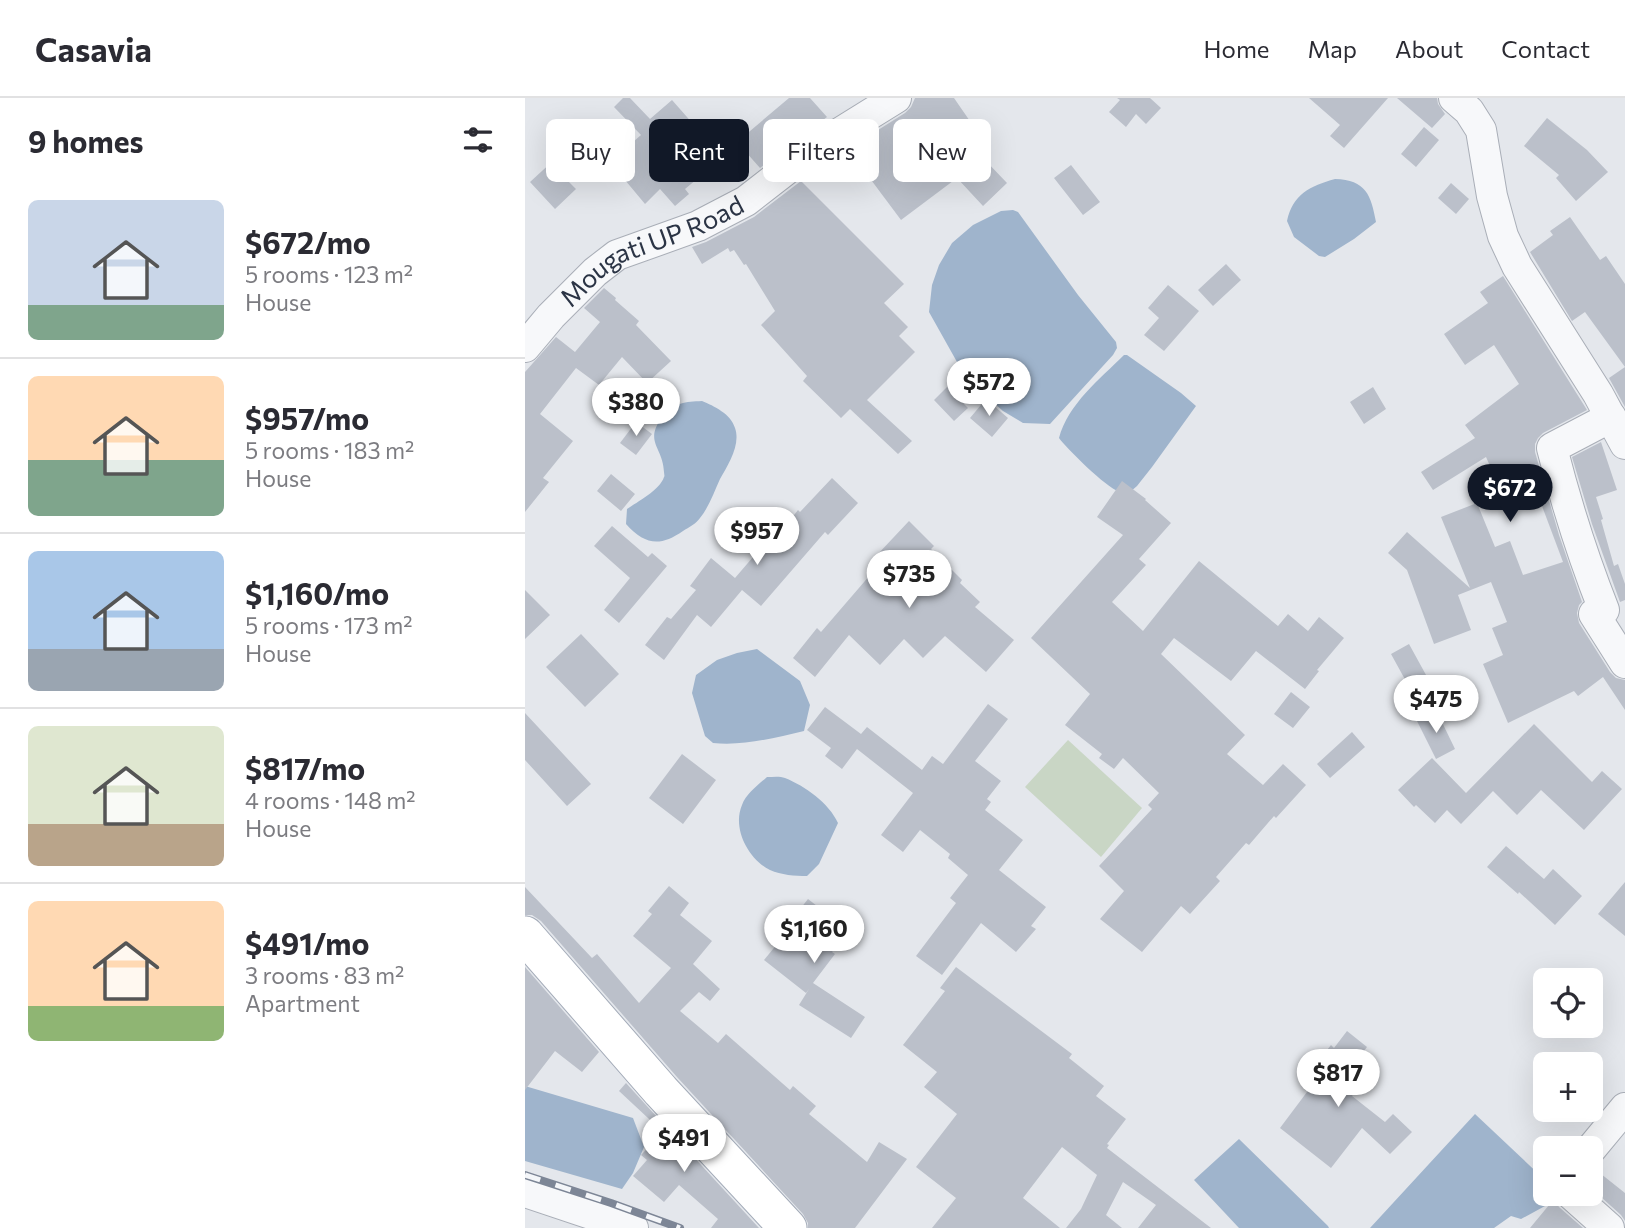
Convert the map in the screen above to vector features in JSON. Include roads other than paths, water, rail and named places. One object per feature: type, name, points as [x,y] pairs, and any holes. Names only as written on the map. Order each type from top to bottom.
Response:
[{"type":"main road","points":[[525,935],[661,1091],[788,1228]]},
{"type":"street","name":"Mougati UP Road","points":[[525,347],[551,316],[595,272],[617,255],[698,226],[746,201],[809,152],[896,98]]},
{"type":"street","points":[[1454,98],[1469,111],[1481,130],[1492,196],[1503,236],[1517,266],[1598,394],[1625,444]]},
{"type":"street","points":[[1611,417],[1552,448],[1588,569],[1604,610],[1594,614],[1625,663]]},
{"type":"street","points":[[1602,1136],[1625,1108]]},
{"type":"street","points":[[525,1192],[632,1228]]},
{"type":"street","points":[[1584,1206],[1609,1228]]},
{"type":"water","points":[[1335,179],[1354,182],[1365,191],[1372,204],[1376,222],[1325,257],[1319,256],[1294,237],[1287,221],[1294,204],[1304,192]]},
{"type":"water","points":[[1001,211],[1018,212],[1116,342],[1117,348],[1113,355],[1050,424],[1023,423],[1003,411],[966,378],[929,312],[932,285],[939,265],[952,243],[973,225]]},
{"type":"water","points":[[1124,355],[1196,406],[1152,467],[1130,492],[1118,491],[1105,483],[1059,438],[1077,403]]},
{"type":"water","points":[[702,401],[721,411],[733,423],[736,441],[733,455],[697,522],[667,540],[646,540],[626,524],[627,509],[653,491],[664,477],[663,463],[654,438],[657,425],[667,411],[676,405]]},
{"type":"water","points":[[757,649],[800,681],[810,705],[804,731],[748,742],[713,743],[705,736],[692,693],[696,675],[717,660]]},
{"type":"water","points":[[767,777],[785,778],[808,790],[823,802],[838,823],[819,864],[807,876],[770,870],[755,858],[744,842],[739,823],[742,805],[749,793]]},
{"type":"water","points":[[525,1086],[633,1118],[644,1147],[633,1173],[622,1189],[525,1161]]},
{"type":"water","points":[[1475,1114],[1533,1169],[1533,1206],[1545,1206],[1521,1219],[1511,1216],[1494,1228],[1370,1228]]},
{"type":"water","points":[[1239,1139],[1329,1228],[1239,1228],[1194,1180]]},
{"type":"railway","points":[[525,1175],[680,1228]]}]
